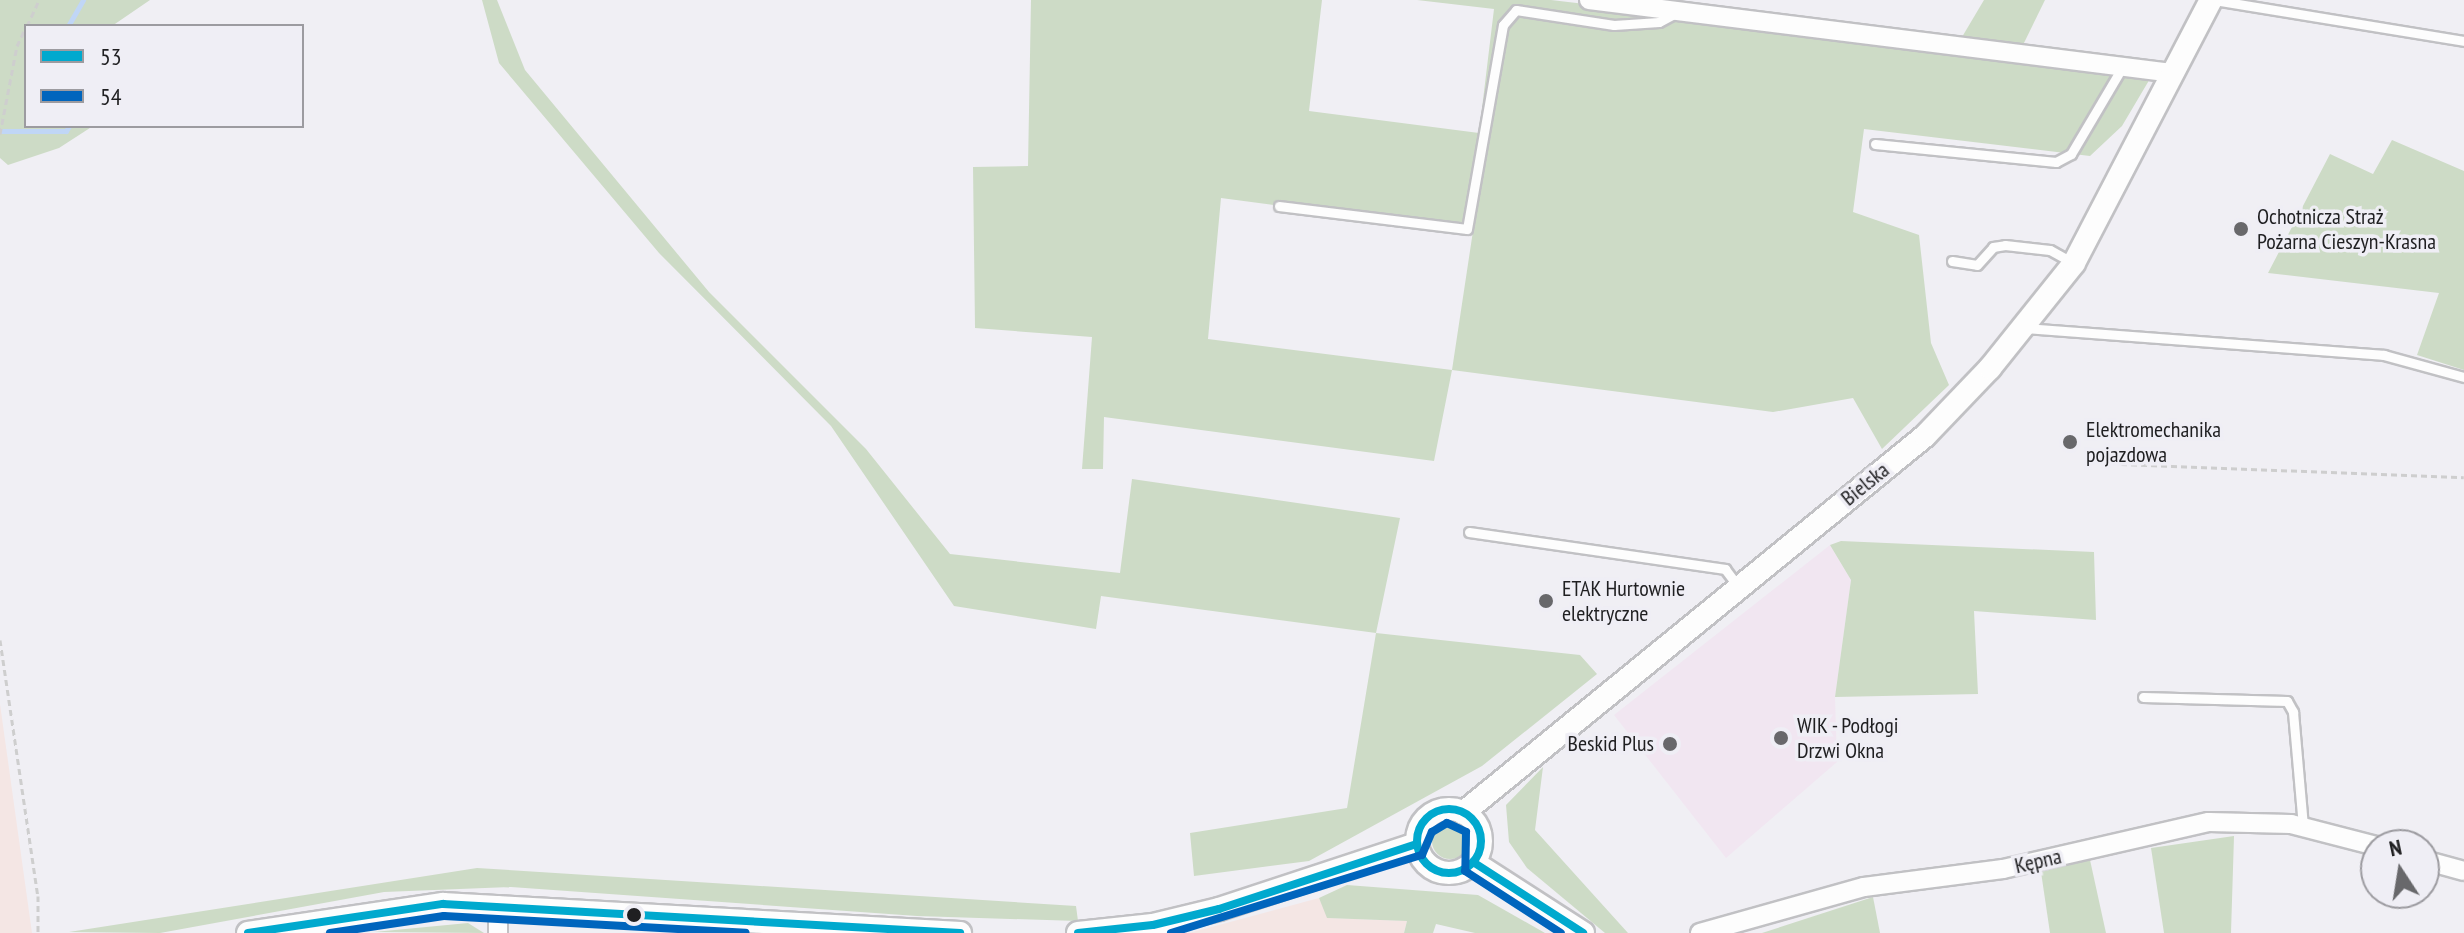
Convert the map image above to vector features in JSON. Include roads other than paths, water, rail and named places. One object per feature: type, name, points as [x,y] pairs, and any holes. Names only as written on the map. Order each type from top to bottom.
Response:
[{"type":"street","points":[[1589,0],[2173,73]]},
{"type":"street","name":"Bielska","points":[[1463,813],[1925,436],[2026,328],[2074,263],[2212,0]]},
{"type":"street","points":[[1444,810],[1463,813],[1480,835],[1473,862],[1444,873],[1425,863],[1417,844],[1427,818],[1444,810]]},
{"type":"street","name":"Kępna","points":[[1700,933],[1864,887],[2003,869],[2156,831],[2235,821],[2303,827],[2360,842]]},
{"type":"street","points":[[1078,933],[1153,925],[1219,909],[1417,844]]},
{"type":"street","points":[[1473,862],[1583,933]]},
{"type":"street","points":[[2440,864],[2464,871]]},
{"type":"street","points":[[498,905],[498,933]]},
{"type":"street","points":[[248,933],[386,909],[498,905],[960,933]]},
{"type":"lane","points":[[2212,0],[2464,41]]},
{"type":"lane","points":[[1279,206],[1467,229],[1503,25],[1516,10],[1614,25],[1659,22],[1681,10]]},
{"type":"lane","points":[[1875,144],[2056,162],[2071,154],[2123,66]]},
{"type":"lane","points":[[1952,261],[1977,265],[1993,247],[2005,245],[2050,250],[2074,263]]},
{"type":"lane","points":[[2026,328],[2384,355],[2464,377]]},
{"type":"lane","points":[[1469,532],[1725,569],[1738,586]]},
{"type":"lane","points":[[2143,697],[2287,701],[2293,712],[2303,827]]},
{"type":"waterway","points":[[69,24],[83,0]]},
{"type":"waterway","points":[[0,131],[66,131],[68,128]]},
{"type":"place","name":"Ochotnicza Straż Pożarna Cieszyn-Krasna","points":[[2241,229]]},
{"type":"place","name":"Elektromechanika pojazdowa","points":[[2070,442]]},
{"type":"place","name":"ETAK Hurtownie elektryczne","points":[[1546,601]]},
{"type":"place","name":"WIK - Podłogi Drzwi Okna","points":[[1781,738]]},
{"type":"place","name":"Beskid Plus","points":[[1670,744]]}]
